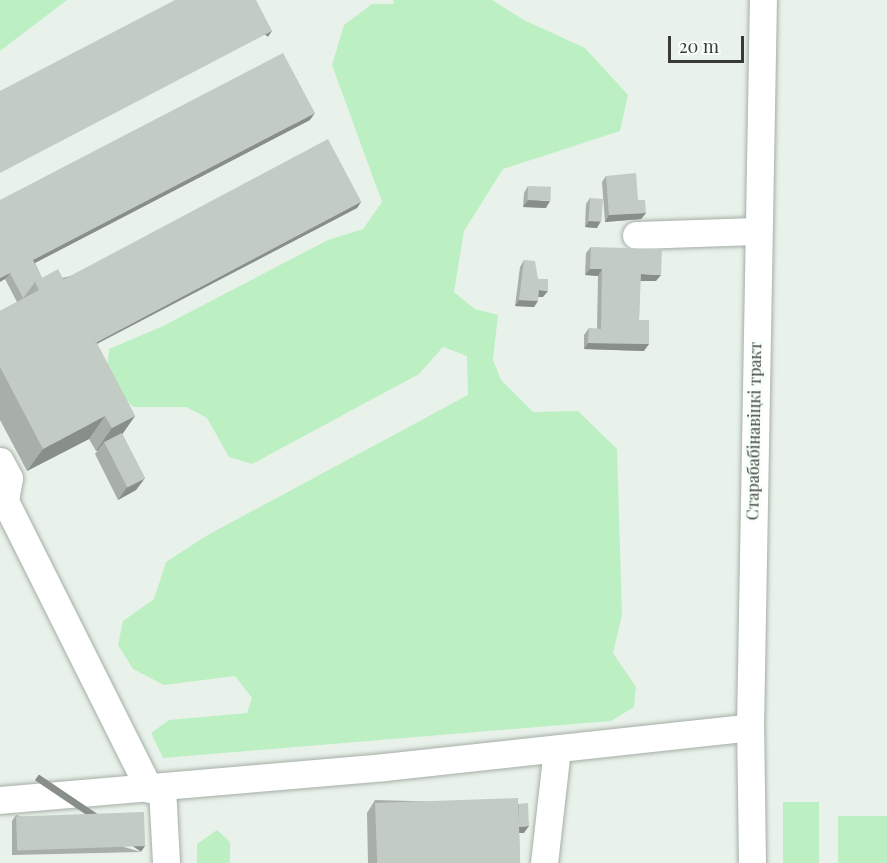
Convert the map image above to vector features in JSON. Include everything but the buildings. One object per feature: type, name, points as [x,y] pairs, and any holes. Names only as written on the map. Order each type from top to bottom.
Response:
[{"type":"street","name":"Старабабінавіцкі тракт","points":[[752,863],[750,727],[757,231],[763,0]]},
{"type":"street","points":[[636,235],[757,231]]},
{"type":"street","points":[[0,461],[9,478],[2,503],[156,788],[165,863],[145,863]]},
{"type":"street","points":[[0,800],[156,788],[557,749],[750,727]]},
{"type":"street","points":[[544,863],[557,749]]},
{"type":"green space","points":[[0,0],[67,0],[0,51]]},
{"type":"green space","points":[[393,0],[492,0],[524,20],[585,48],[628,95],[620,131],[503,169],[464,231],[454,292],[475,309],[498,315],[493,360],[501,380],[533,412],[578,411],[617,449],[622,615],[613,653],[636,687],[634,707],[611,721],[163,758],[151,733],[169,720],[247,713],[252,698],[235,676],[164,685],[133,669],[118,645],[123,621],[154,599],[166,562],[206,536],[468,395],[467,356],[443,347],[419,374],[252,464],[229,457],[207,418],[186,407],[133,407],[106,379],[109,349],[163,326],[328,240],[363,229],[382,202],[332,65],[344,25],[372,4],[394,4]]},
{"type":"green space","points":[[783,802],[819,802],[819,863],[783,863]]},
{"type":"green space","points":[[838,816],[887,816],[887,863],[838,863]]},
{"type":"green space","points":[[217,830],[230,842],[230,863],[197,863],[197,844]]}]
